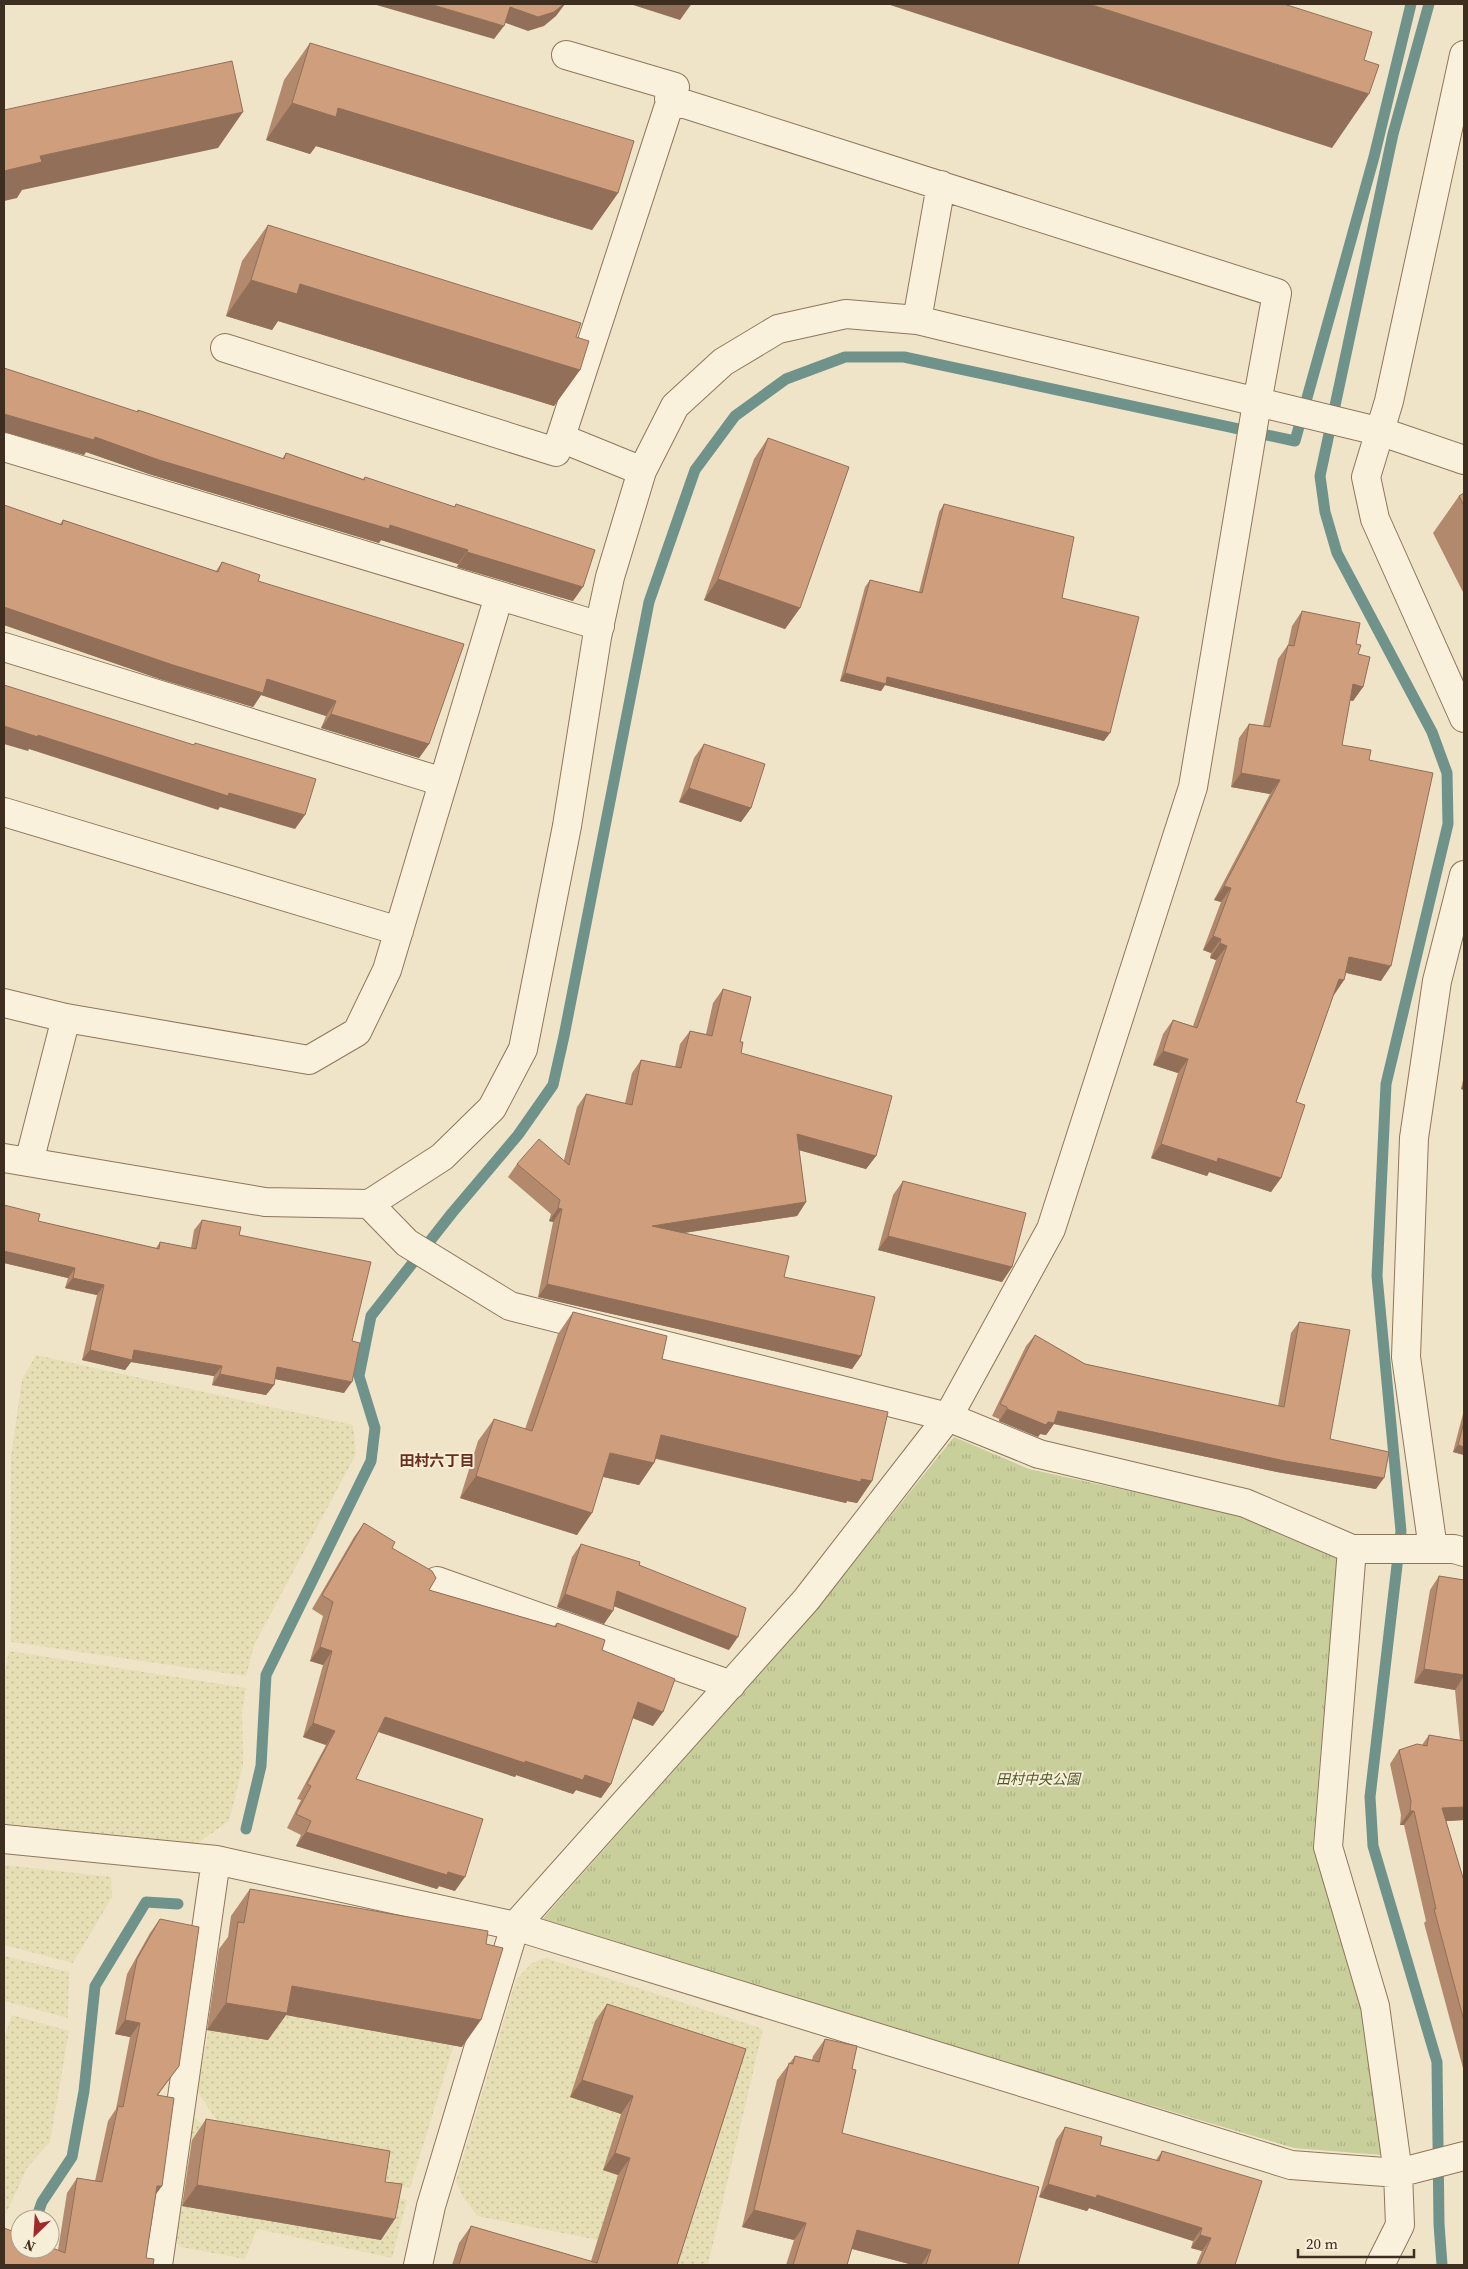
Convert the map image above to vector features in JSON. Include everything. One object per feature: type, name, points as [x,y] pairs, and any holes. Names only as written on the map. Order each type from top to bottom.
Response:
[{"type":"street","points":[[225,348],[556,452],[669,99],[675,87],[566,55]]},
{"type":"street","points":[[1464,55],[1369,429],[1366,477],[1375,519],[1464,718]]},
{"type":"street","points":[[418,2265],[431,2206],[515,1926],[806,1600],[948,1417],[1051,1228],[1193,787],[1277,293],[669,99]]},
{"type":"street","points":[[917,320],[941,185]]},
{"type":"street","points":[[66,1018],[16,1160],[265,1202],[369,1204],[442,1157],[492,1108],[523,1049],[567,826],[600,626],[610,578],[642,471],[675,406],[722,362],[778,329],[846,314],[917,320],[1369,429],[1464,460]]},
{"type":"street","points":[[560,438],[642,471]]},
{"type":"street","points":[[4,447],[600,626]]},
{"type":"street","points":[[4,1002],[66,1018],[309,1060],[357,1032],[387,970],[499,596]]},
{"type":"street","points":[[4,647],[443,782]]},
{"type":"street","points":[[4,812],[399,931]]},
{"type":"street","points":[[1427,1549],[1406,1358],[1414,1138],[1437,981],[1464,875]]},
{"type":"street","points":[[369,1204],[407,1243],[510,1306],[948,1417],[1039,1454],[1245,1503],[1362,1549],[1454,1549],[1464,1552]]},
{"type":"street","points":[[1362,1549],[1328,1846],[1375,2006],[1398,2173],[1402,2265]]},
{"type":"street","points":[[438,1581],[730,1684]]},
{"type":"street","points":[[4,1839],[216,1860],[515,1926],[1291,2165],[1398,2173],[1463,2156]]},
{"type":"street","points":[[158,2265],[216,1860]]},
{"type":"street","points":[[1380,2265],[1400,2224]]},
{"type":"shaded area","points":[[36,1355],[353,1425],[356,1454],[254,1645],[246,1676],[11,1642],[11,1456],[22,1380]]},
{"type":"shaded area","points":[[9,1651],[246,1688],[242,1710],[243,1765],[229,1821],[198,1843],[87,1838],[28,1826],[4,1826],[4,1675]]},
{"type":"shaded area","points":[[4,1865],[111,1877],[112,1897],[73,1963],[4,1945]]},
{"type":"shaded area","points":[[4,1956],[69,1972],[68,2018],[4,2001]]},
{"type":"shaded area","points":[[546,1958],[763,2029],[708,2265],[661,2265],[613,2243],[477,2216],[462,2195],[456,2181],[516,1980],[532,1963]]},
{"type":"shaded area","points":[[217,1988],[454,2044],[410,2188],[258,2151],[224,2131],[197,2091]]},
{"type":"shaded area","points":[[12,2015],[69,2031],[50,2142],[27,2168],[6,2214],[4,2213],[4,2039]]},
{"type":"shaded area","points":[[189,2112],[218,2139],[253,2158],[407,2200],[392,2258],[257,2229],[245,2259],[181,2247],[175,2241]]},
{"type":"green space","name":"田村中央公園","points":[[954,1437],[1029,1469],[1244,1516],[1337,1557],[1313,1845],[1362,2007],[1381,2155],[1294,2148],[539,1923],[813,1613]]},
{"type":"building","points":[[430,4],[564,4],[554,12],[538,17],[510,7],[504,26]]},
{"type":"building","points":[[1089,4],[1284,4],[1372,32],[1364,60],[1379,65],[1369,94]]},
{"type":"building","points":[[310,43],[634,141],[618,193],[338,108],[336,117],[292,103]]},
{"type":"building","points":[[232,61],[243,112],[40,156],[42,162],[4,171],[4,110]]},
{"type":"building","points":[[268,225],[581,323],[576,337],[589,341],[580,370],[300,284],[297,294],[251,280]]},
{"type":"building","points":[[4,368],[284,459],[286,453],[364,480],[365,477],[455,507],[456,504],[595,550],[583,587],[467,552],[468,550],[390,525],[389,529],[159,460],[95,437],[94,440],[4,414]]},
{"type":"building","points":[[768,438],[849,467],[800,608],[718,579]]},
{"type":"building","points":[[1464,493],[1464,506],[1459,496]]},
{"type":"building","points":[[944,504],[1074,537],[1062,598],[1139,617],[1110,733],[887,677],[886,684],[845,673],[870,580],[922,593]]},
{"type":"building","points":[[4,505],[62,525],[63,520],[218,572],[222,562],[260,575],[258,581],[464,644],[429,744],[331,714],[336,701],[267,679],[263,693],[170,664],[4,607]]},
{"type":"building","points":[[1302,611],[1360,623],[1356,644],[1361,645],[1358,654],[1370,657],[1363,687],[1353,684],[1342,745],[1371,750],[1369,760],[1433,773],[1391,966],[1349,957],[1344,980],[1339,979],[1296,1102],[1305,1105],[1281,1178],[1218,1158],[1217,1162],[1161,1144],[1188,1059],[1163,1051],[1173,1020],[1197,1028],[1227,946],[1220,943],[1221,939],[1213,936],[1231,888],[1224,886],[1280,780],[1241,773],[1249,724],[1270,727],[1288,645],[1294,646]]},
{"type":"building","points":[[4,685],[194,745],[195,743],[316,779],[305,815],[229,793],[228,796],[38,735],[38,737],[4,726]]},
{"type":"building","points":[[704,744],[765,764],[751,808],[689,788]]},
{"type":"building","points":[[723,989],[751,997],[740,1042],[743,1042],[741,1053],[892,1096],[876,1156],[797,1134],[806,1202],[652,1226],[789,1256],[784,1277],[875,1297],[861,1356],[547,1284],[562,1209],[558,1208],[560,1200],[517,1164],[539,1139],[569,1165],[586,1094],[632,1105],[641,1060],[681,1068],[690,1031],[712,1036]]},
{"type":"building","points":[[903,1181],[1026,1213],[1012,1267],[888,1236]]},
{"type":"building","points":[[4,1205],[40,1214],[38,1221],[159,1249],[160,1242],[196,1249],[202,1220],[241,1227],[239,1235],[371,1262],[352,1341],[360,1343],[352,1382],[277,1367],[274,1385],[220,1374],[222,1366],[134,1350],[132,1360],[90,1350],[104,1285],[73,1278],[75,1268],[4,1251]]},
{"type":"building","points":[[573,1312],[667,1336],[662,1359],[888,1412],[872,1481],[861,1479],[861,1482],[661,1435],[654,1463],[610,1453],[592,1513],[476,1476],[494,1419],[532,1431]]},
{"type":"building","points":[[1299,1322],[1350,1330],[1330,1439],[1389,1452],[1384,1478],[1285,1461],[1058,1411],[1054,1423],[1048,1422],[1046,1425],[1007,1409],[1007,1407],[1000,1404],[1035,1335],[1085,1364],[1284,1407]]},
{"type":"building","points":[[1464,1422],[1464,1447],[1458,1445]]},
{"type":"building","points":[[364,1523],[395,1542],[392,1548],[432,1571],[436,1578],[429,1590],[556,1627],[557,1623],[605,1640],[602,1650],[675,1679],[663,1712],[638,1702],[611,1784],[585,1775],[583,1780],[525,1761],[525,1763],[385,1717],[356,1779],[483,1819],[465,1877],[448,1872],[447,1875],[306,1832],[311,1821],[296,1814],[311,1786],[307,1784],[335,1731],[313,1723],[332,1651],[320,1647],[333,1602],[322,1595]]},
{"type":"building","points":[[581,1544],[640,1562],[639,1565],[746,1608],[738,1637],[617,1591],[613,1611],[565,1594]]},
{"type":"building","points":[[1439,1576],[1464,1580],[1464,1675],[1424,1669]]},
{"type":"building","points":[[1429,1735],[1464,1741],[1464,1807],[1442,1808],[1464,1881],[1464,2021],[1434,1909],[1436,1909],[1414,1811],[1410,1811],[1411,1801],[1399,1750],[1417,1744],[1427,1746]]},
{"type":"building","points":[[250,1889],[488,1931],[486,1944],[503,1948],[481,2020],[292,1986],[287,2013],[226,2003],[238,1922],[244,1923]]},
{"type":"building","points":[[160,1919],[199,1927],[179,2066],[157,2095],[174,2098],[162,2186],[157,2186],[146,2258],[154,2259],[153,2265],[4,2265],[4,2228],[10,2230],[10,2259],[60,2259],[60,2251],[65,2253],[77,2178],[102,2182],[118,2106],[123,2107],[140,2023],[125,2020],[137,1959]]},
{"type":"building","points":[[607,2004],[746,2049],[677,2265],[459,2265],[471,2226],[597,2263],[630,2158],[615,2153],[633,2096],[582,2080]]},
{"type":"building","points":[[825,2039],[857,2046],[852,2069],[856,2070],[842,2133],[1039,2187],[1018,2265],[926,2265],[931,2250],[857,2230],[847,2265],[793,2265],[806,2223],[754,2210],[789,2063],[793,2064],[795,2056],[819,2062]]},
{"type":"building","points":[[206,2119],[390,2151],[385,2182],[402,2184],[395,2219],[197,2185]]},
{"type":"building","points":[[1065,2127],[1102,2137],[1100,2145],[1159,2161],[1162,2151],[1262,2181],[1235,2265],[1199,2265],[1211,2238],[1200,2235],[1202,2228],[1097,2195],[1096,2198],[1048,2184]]},
{"type":"waterway","points":[[246,1829],[261,1766],[266,1675],[371,1461],[375,1428],[359,1376],[371,1316],[452,1213],[518,1135],[553,1085],[649,602],[695,470],[735,416],[786,379],[845,357],[904,357],[1295,441],[1374,157],[1411,4]]},
{"type":"waterway","points":[[1429,4],[1393,134],[1320,476],[1325,512],[1337,553],[1432,732],[1447,773],[1448,824],[1386,1084],[1377,1276],[1401,1531],[1370,1797],[1373,1846],[1437,2062],[1439,2224],[1442,2265]]},
{"type":"waterway","points":[[40,2209],[42,2202],[72,2157],[84,2091],[95,1986],[146,1902],[178,1904]]},
{"type":"district","name":"田村六丁目","points":[[437,1460]]}]
